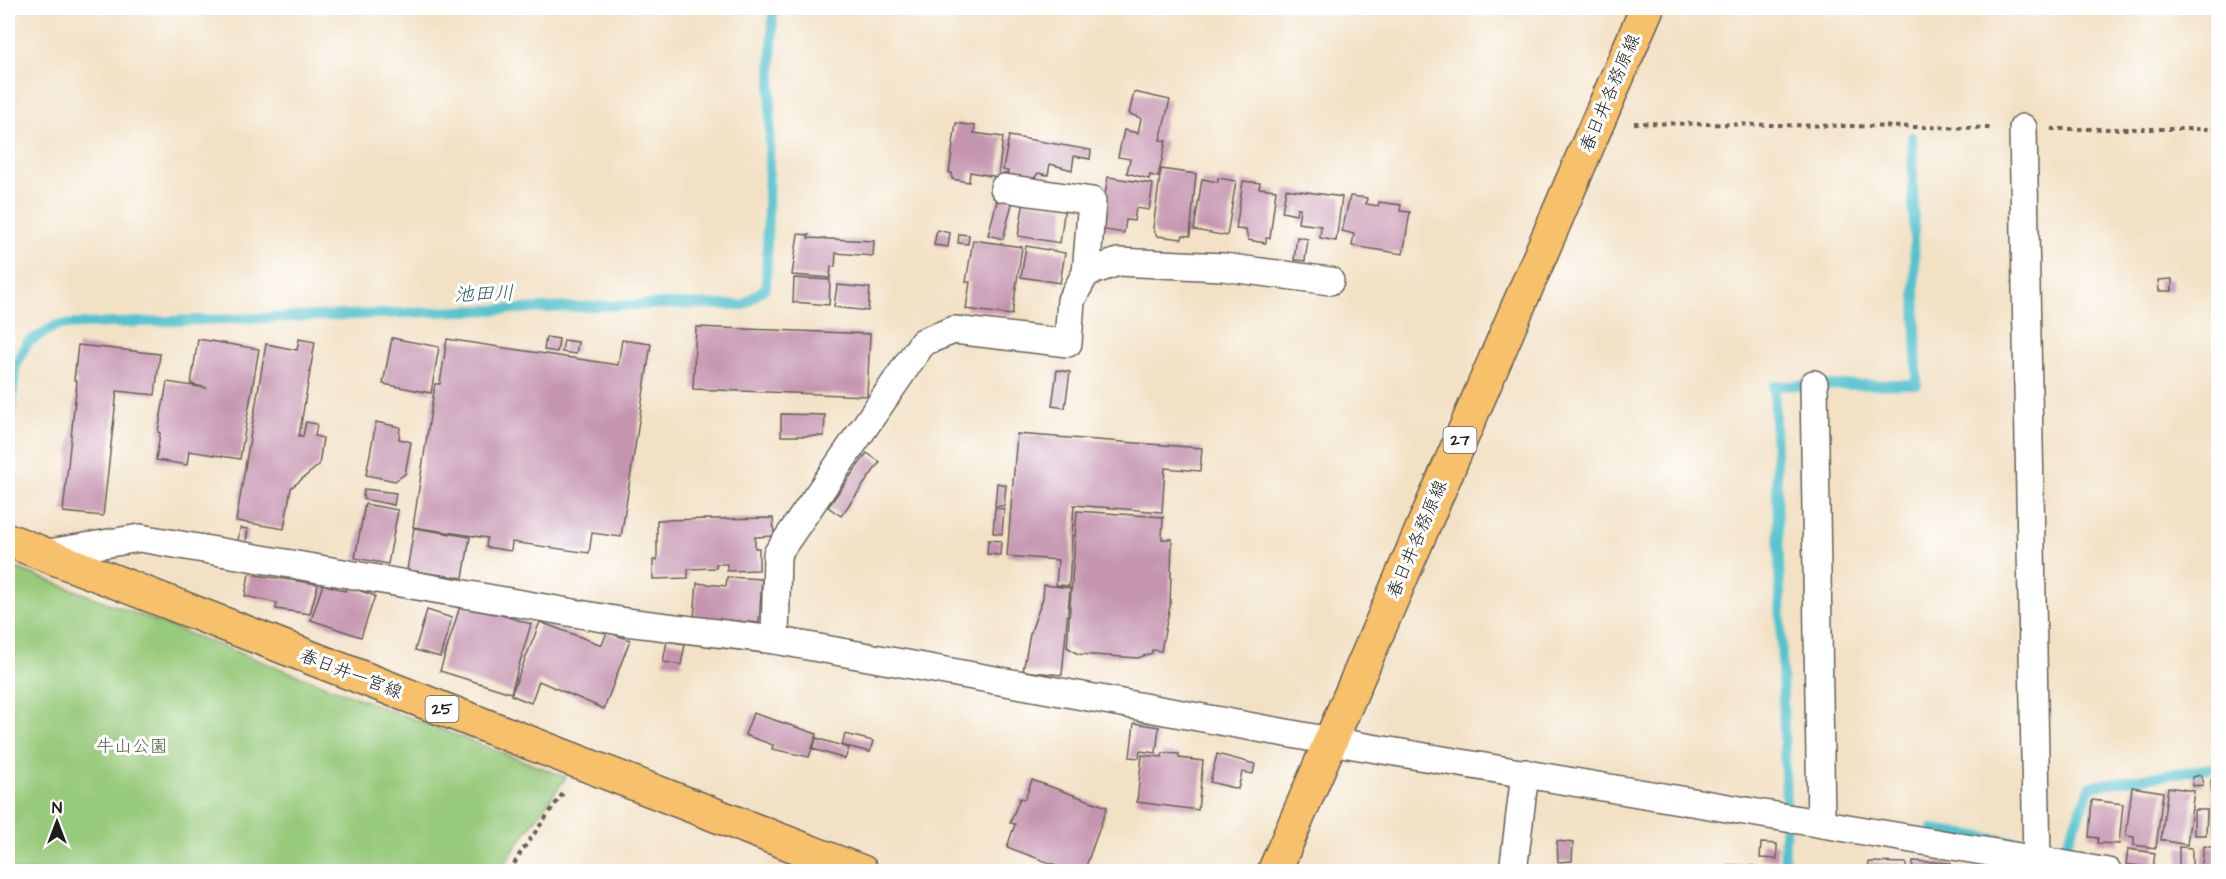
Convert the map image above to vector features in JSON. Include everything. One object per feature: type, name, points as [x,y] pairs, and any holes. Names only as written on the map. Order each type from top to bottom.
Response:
[{"type":"main road","name":"春日井各務原線","points":[[1274,872],[1647,8]]},
{"type":"main road","name":"春日井一宮線","points":[[24,547],[862,872]]},
{"type":"street","points":[[2023,129],[2037,850]]},
{"type":"street","points":[[775,640],[777,554],[923,342],[954,330],[1068,343],[1071,300],[1086,273],[1092,201],[1004,188]]},
{"type":"street","points":[[1086,273],[1118,262],[1223,267],[1330,281]]},
{"type":"street","points":[[1814,384],[1821,822]]},
{"type":"street","points":[[24,547],[140,538],[627,622],[775,640],[1330,741],[1821,822],[2037,850],[2108,872]]},
{"type":"street","points":[[1514,872],[1525,773]]},
{"type":"path","points":[[1598,122],[2023,129],[2218,129]]},
{"type":"path","points":[[510,872],[519,855],[582,763]]},
{"type":"green space","name":"牛山公園","points":[[8,565],[566,777],[501,871],[8,871]]},
{"type":"building","points":[[1134,92],[1170,100],[1160,140],[1166,141],[1158,177],[1150,175],[1149,179],[1127,173],[1130,159],[1118,157],[1124,130],[1138,133],[1141,118],[1129,114]]},
{"type":"building","points":[[956,123],[975,126],[974,133],[1003,137],[998,177],[970,172],[969,182],[952,179],[952,173],[949,173]]},
{"type":"building","points":[[1009,136],[1091,150],[1090,159],[1074,156],[1072,170],[1050,164],[1048,175],[1038,173],[1034,179],[1007,174],[1008,171],[1003,170]]},
{"type":"building","points":[[1161,169],[1196,174],[1190,236],[1183,235],[1182,239],[1157,236],[1153,228]]},
{"type":"building","points":[[1108,177],[1153,184],[1149,210],[1136,208],[1134,221],[1126,220],[1124,233],[1099,229]]},
{"type":"building","points":[[1218,178],[1236,181],[1227,236],[1194,230],[1202,179],[1218,182]]},
{"type":"building","points":[[1243,181],[1260,183],[1259,188],[1276,190],[1270,238],[1266,238],[1266,243],[1248,240],[1246,230],[1236,229]]},
{"type":"building","points":[[1286,189],[1342,197],[1336,241],[1320,238],[1321,226],[1298,223],[1300,208],[1297,208],[1296,215],[1282,212]]},
{"type":"building","points":[[1350,196],[1367,198],[1366,204],[1378,206],[1379,202],[1401,205],[1400,211],[1410,212],[1403,254],[1352,246],[1354,234],[1342,231]]},
{"type":"building","points":[[998,197],[1013,200],[1003,239],[988,235]]},
{"type":"building","points":[[1024,201],[1065,207],[1060,243],[1018,236]]},
{"type":"building","points":[[937,230],[950,233],[948,247],[934,245]]},
{"type":"building","points":[[798,234],[809,235],[808,238],[874,241],[873,256],[836,253],[835,267],[831,266],[830,278],[792,275]]},
{"type":"building","points":[[959,234],[969,235],[968,244],[958,243]]},
{"type":"building","points":[[1297,237],[1308,239],[1305,261],[1294,260]]},
{"type":"building","points":[[973,240],[1022,247],[1012,315],[966,309],[970,282],[966,282]]},
{"type":"building","points":[[1026,246],[1065,253],[1060,283],[1021,277]]},
{"type":"building","points":[[794,278],[830,280],[829,305],[793,302]]},
{"type":"building","points":[[2172,279],[2172,291],[2159,291],[2158,280]]},
{"type":"building","points":[[837,285],[870,288],[868,311],[834,307]]},
{"type":"building","points":[[696,327],[870,334],[867,396],[693,389]]},
{"type":"building","points":[[546,337],[559,339],[557,352],[544,350]]},
{"type":"building","points":[[392,338],[439,347],[431,393],[383,384]]},
{"type":"building","points":[[198,339],[259,349],[240,459],[189,451],[187,465],[156,460],[160,433],[158,432],[167,382],[207,388],[191,384]]},
{"type":"building","points":[[299,339],[315,342],[299,436],[303,436],[306,422],[317,424],[315,436],[323,438],[319,465],[291,488],[284,529],[236,521],[266,344],[297,350]]},
{"type":"building","points":[[447,339],[618,365],[622,340],[651,344],[621,537],[592,533],[589,553],[512,542],[511,551],[486,547],[487,538],[413,527],[435,384],[440,384]]},
{"type":"building","points":[[564,340],[578,342],[576,354],[562,352]]},
{"type":"building","points":[[78,345],[160,354],[155,395],[117,391],[103,516],[63,512],[77,381],[74,380]]},
{"type":"building","points":[[1057,370],[1070,372],[1065,408],[1052,406]]},
{"type":"building","points":[[781,414],[825,415],[824,436],[781,436]]},
{"type":"building","points":[[376,422],[400,427],[399,439],[411,442],[405,474],[395,481],[366,475]]},
{"type":"building","points":[[1017,434],[1202,448],[1200,471],[1165,468],[1162,512],[1074,505],[1069,586],[1056,585],[1058,560],[1007,556]]},
{"type":"building","points":[[867,453],[880,462],[841,516],[828,507]]},
{"type":"building","points":[[997,483],[1006,485],[1004,506],[995,506]]},
{"type":"building","points":[[364,489],[396,493],[394,505],[363,499]]},
{"type":"building","points":[[365,504],[398,510],[388,564],[355,558]]},
{"type":"building","points":[[995,508],[1004,509],[1002,534],[993,533]]},
{"type":"building","points":[[1077,511],[1163,517],[1162,539],[1172,539],[1170,606],[1161,651],[1152,650],[1152,653],[1138,658],[1078,654],[1067,647]]},
{"type":"building","points":[[773,518],[774,536],[755,537],[755,548],[759,548],[759,570],[727,571],[727,564],[716,564],[716,568],[688,569],[688,578],[653,579],[653,560],[657,560],[657,520]]},
{"type":"building","points":[[240,528],[248,529],[246,542],[238,541]]},
{"type":"building","points":[[414,528],[470,537],[463,578],[407,570]]},
{"type":"building","points":[[988,540],[1001,541],[1000,555],[987,554]]},
{"type":"building","points":[[249,574],[318,584],[310,614],[276,609],[277,603],[245,596]]},
{"type":"building","points":[[727,577],[762,579],[759,623],[694,617],[697,583],[726,586]]},
{"type":"building","points":[[323,584],[345,591],[347,586],[375,596],[361,637],[311,620]]},
{"type":"building","points":[[1044,585],[1070,588],[1062,675],[1023,671],[1030,634],[1043,598]]},
{"type":"building","points":[[461,603],[531,624],[511,693],[440,671]]},
{"type":"building","points":[[427,610],[452,618],[440,657],[415,650]]},
{"type":"building","points":[[540,622],[602,645],[607,632],[630,640],[604,709],[539,681],[531,703],[511,695]]},
{"type":"building","points":[[667,641],[685,644],[681,665],[663,662]]},
{"type":"building","points":[[753,713],[817,734],[809,757],[772,749],[773,745],[745,735]]},
{"type":"building","points":[[1134,723],[1159,727],[1156,753],[1140,751],[1139,758],[1130,757]]},
{"type":"building","points":[[845,734],[873,741],[870,752],[842,745]]},
{"type":"building","points":[[816,738],[849,748],[845,759],[813,749]]},
{"type":"building","points":[[1163,753],[1179,754],[1179,758],[1203,761],[1198,810],[1137,802],[1142,755],[1162,757]]},
{"type":"building","points":[[1217,754],[1255,764],[1253,774],[1242,772],[1238,789],[1210,782]]},
{"type":"building","points":[[2201,775],[2203,785],[2193,786],[2192,777]]},
{"type":"building","points":[[1032,780],[1107,807],[1084,872],[1074,872],[1007,847],[1015,824],[1010,823],[1020,798],[1025,799]]},
{"type":"building","points":[[2211,780],[2218,780],[2218,835],[2215,836]]},
{"type":"building","points":[[2132,787],[2163,792],[2156,848],[2134,845],[2134,837],[2126,836]]},
{"type":"building","points":[[2168,787],[2194,791],[2187,845],[2161,840]]},
{"type":"building","points":[[2092,800],[2123,804],[2119,844],[2097,843],[2098,838],[2089,837]]},
{"type":"building","points":[[2194,810],[2207,810],[2206,835],[2194,835]]},
{"type":"building","points":[[1557,841],[1573,843],[1572,861],[1558,862]]},
{"type":"building","points":[[1761,843],[1777,844],[1777,859],[1760,858]]},
{"type":"building","points":[[2204,846],[2216,848],[2213,872],[2201,871]]},
{"type":"building","points":[[2179,847],[2192,848],[2192,871],[2179,871]]},
{"type":"building","points":[[2128,849],[2155,853],[2153,868],[2126,864]]},
{"type":"building","points":[[1913,861],[1951,863],[1951,872],[1912,872]]},
{"type":"building","points":[[1869,862],[1906,863],[1906,872],[1868,872]]},
{"type":"building","points":[[1728,865],[1754,866],[1754,868],[1769,869],[1769,872],[1703,872],[1703,868],[1728,868]]},
{"type":"waterway","name":"池田川","points":[[8,444],[15,368],[27,343],[57,325],[663,304],[744,305],[766,287],[773,8]]},
{"type":"waterway","points":[[1784,872],[1786,805],[1774,386],[1917,384],[1912,137]]},
{"type":"waterway","points":[[1932,829],[2064,850],[2091,786],[2218,767]]}]
